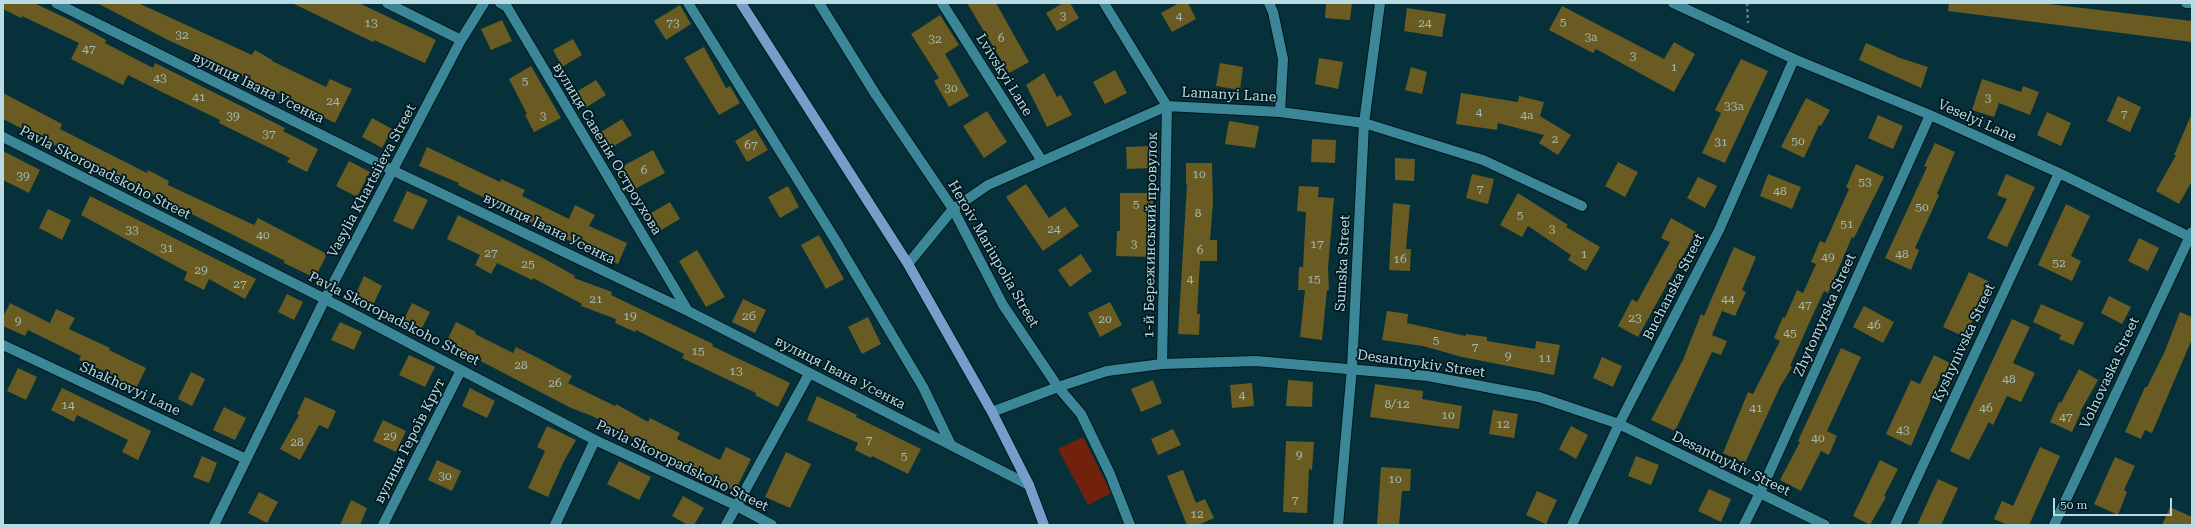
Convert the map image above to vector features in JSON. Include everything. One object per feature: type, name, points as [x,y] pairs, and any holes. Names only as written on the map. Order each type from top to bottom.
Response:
[{"type":"main road","points":[[741,3],[908,264],[992,412],[1029,485],[1044,525]]},
{"type":"street","name":"вулиця Івана Усенка","points":[[56,3],[394,171],[688,311],[1029,485]]},
{"type":"street","points":[[387,3],[461,40]]},
{"type":"street","name":"Vasylia Khartsiieva Street","points":[[214,525],[325,299],[394,171],[461,40],[484,3]]},
{"type":"street","name":"вулиця Савелія Остроухова","points":[[500,3],[507,7],[688,311]]},
{"type":"street","points":[[688,3],[836,241],[923,386],[951,445]]},
{"type":"street","name":"Heroiv Mariupolia Street","points":[[819,3],[876,95],[954,209],[1003,305],[1058,387],[1081,414],[1110,474],[1130,525]]},
{"type":"street","name":"Lvivskyi Lane","points":[[942,3],[1042,162]]},
{"type":"street","points":[[1104,3],[1167,106]]},
{"type":"street","points":[[1269,3],[1273,12],[1283,59],[1280,112]]},
{"type":"street","name":"Sumska Street","points":[[1338,525],[1352,368],[1364,123],[1380,3]]},
{"type":"street","name":"Veselyi Lane","points":[[1673,3],[1794,59],[1930,115],[2191,235]]},
{"type":"street","points":[[2186,3],[2192,3]]},
{"type":"street","name":"Buchanska Street","points":[[1572,525],[1618,424],[1719,230],[1794,59]]},
{"type":"street","name":"Lamanyi Lane","points":[[908,264],[954,209],[988,186],[1167,106],[1280,112],[1364,123],[1484,160],[1582,206]]},
{"type":"street","name":"1-й Бережинський провулок","points":[[1162,364],[1167,106]]},
{"type":"street","name":"Zhytomyrska Street","points":[[1744,525],[1760,493],[1930,115]]},
{"type":"street","name":"Pavla Skoropadskoho Street","points":[[3,138],[325,299],[595,440],[736,505],[772,525]]},
{"type":"street","name":"Kyshynivska Street","points":[[1895,525],[2059,173]]},
{"type":"street","name":"Volnovaska Street","points":[[2054,525],[2191,235]]},
{"type":"street","name":"Shakhovyi Lane","points":[[3,345],[246,459]]},
{"type":"street","name":"Desantnykiv Street","points":[[992,412],[1058,387],[1107,371],[1162,364],[1256,361],[1352,368],[1428,376],[1538,397],[1618,424],[1825,525]]},
{"type":"street","name":"вулиця Героїв Крут","points":[[383,525],[461,370]]},
{"type":"street","points":[[726,525],[809,374]]},
{"type":"street","points":[[555,525],[595,440]]},
{"type":"path","points":[[1747,3],[1747,36]]},
{"type":"shaded area","points":[[1083,437],[1111,493],[1088,505],[1058,449]]},
{"type":"building","points":[[3,3],[34,3],[72,21],[106,40],[105,43],[153,68],[155,63],[285,128],[283,131],[318,149],[307,172],[287,162],[290,158],[219,123],[220,120],[128,75],[123,85],[71,59],[79,43],[22,16],[21,18],[3,9]]},
{"type":"building","points":[[97,3],[138,3],[252,55],[255,50],[272,61],[326,87],[330,79],[352,89],[335,123],[313,112],[314,110],[242,76],[242,74],[168,40]]},
{"type":"building","points":[[292,3],[359,3],[436,40],[425,63],[374,40],[373,42]]},
{"type":"building","points":[[967,3],[996,3],[1029,62],[1009,73]]},
{"type":"building","points":[[1063,3],[1070,3],[1079,18],[1057,31],[1046,13]]},
{"type":"building","points":[[1179,3],[1188,3],[1196,19],[1172,32],[1161,13]]},
{"type":"building","points":[[1326,3],[1352,3],[1350,20],[1325,18]]},
{"type":"building","points":[[1949,3],[2040,3],[2192,21],[2192,42],[1948,11]]},
{"type":"building","points":[[680,5],[691,24],[666,40],[654,21]]},
{"type":"building","points":[[1562,6],[1664,59],[1674,42],[1695,54],[1674,92],[1596,49],[1593,53],[1549,30]]},
{"type":"building","points":[[1407,8],[1446,14],[1442,37],[1404,31]]},
{"type":"building","points":[[940,15],[959,45],[945,54],[969,96],[949,107],[934,81],[939,78],[911,34]]},
{"type":"building","points":[[502,20],[512,41],[491,50],[481,29]]},
{"type":"building","points":[[573,39],[582,55],[562,67],[553,50]]},
{"type":"building","points":[[1866,43],[1900,58],[1928,67],[1921,88],[1859,60]]},
{"type":"building","points":[[704,47],[726,88],[730,86],[740,103],[719,115],[684,58]]},
{"type":"building","points":[[1319,58],[1343,62],[1338,89],[1315,84]]},
{"type":"building","points":[[1741,59],[1768,71],[1725,163],[1702,153],[1721,113],[1715,110]]},
{"type":"building","points":[[1220,63],[1243,67],[1240,90],[1216,86]]},
{"type":"building","points":[[531,66],[561,118],[534,132],[525,115],[527,114],[509,79]]},
{"type":"building","points":[[1411,67],[1427,72],[1422,94],[1405,90]]},
{"type":"building","points":[[1115,70],[1127,93],[1105,104],[1093,82]]},
{"type":"building","points":[[1044,73],[1057,97],[1061,95],[1072,115],[1047,127],[1026,85]]},
{"type":"building","points":[[1982,79],[2021,92],[2023,86],[2039,92],[2030,115],[1999,103],[1994,117],[1972,110]]},
{"type":"building","points":[[596,80],[606,95],[585,108],[576,92]]},
{"type":"building","points":[[3,93],[62,124],[60,129],[147,173],[148,170],[169,181],[168,185],[254,225],[258,218],[327,254],[315,278],[284,263],[285,261],[3,119]]},
{"type":"building","points":[[1461,93],[1518,102],[1519,96],[1544,102],[1540,116],[1571,135],[1558,155],[1539,143],[1544,135],[1498,123],[1497,130],[1456,124]]},
{"type":"building","points":[[2118,96],[2141,107],[2130,132],[2107,121]]},
{"type":"building","points":[[1806,98],[1830,110],[1821,126],[1819,125],[1804,158],[1781,147]]},
{"type":"building","points":[[987,111],[1007,142],[984,158],[963,126]]},
{"type":"building","points":[[2047,112],[2071,123],[2061,146],[2037,135]]},
{"type":"building","points":[[2192,113],[2192,181],[2179,204],[2156,191],[2176,155],[2174,155]]},
{"type":"building","points":[[1878,115],[1903,126],[1893,149],[1868,138]]},
{"type":"building","points":[[372,118],[392,129],[382,148],[362,137]]},
{"type":"building","points":[[622,119],[632,135],[611,148],[601,132]]},
{"type":"building","points":[[1229,121],[1259,126],[1255,148],[1225,144]]},
{"type":"building","points":[[755,129],[768,150],[747,162],[735,141]]},
{"type":"building","points":[[1312,139],[1336,140],[1335,163],[1311,162]]},
{"type":"building","points":[[1935,143],[1955,152],[1937,194],[1939,195],[1915,248],[1919,250],[1911,270],[1885,258],[1927,167],[1924,166]]},
{"type":"building","points":[[1151,146],[1152,168],[1127,169],[1126,147]]},
{"type":"building","points":[[427,147],[500,182],[501,179],[525,190],[522,196],[569,219],[575,205],[595,215],[589,226],[627,243],[618,264],[524,219],[524,217],[458,185],[459,183],[419,166]]},
{"type":"building","points":[[653,150],[665,173],[635,189],[623,166]]},
{"type":"building","points":[[3,151],[40,170],[29,193],[3,180]]},
{"type":"building","points":[[1395,158],[1415,159],[1414,181],[1395,180]]},
{"type":"building","points":[[349,161],[370,172],[357,197],[336,186]]},
{"type":"building","points":[[1618,162],[1638,172],[1625,197],[1605,186]]},
{"type":"building","points":[[1186,163],[1212,163],[1213,203],[1210,240],[1217,240],[1217,261],[1200,261],[1197,314],[1200,314],[1199,335],[1178,334],[1187,184]]},
{"type":"building","points":[[1856,164],[1884,177],[1854,238],[1852,237],[1828,293],[1824,291],[1790,366],[1792,367],[1780,387],[1745,463],[1723,453],[1748,392],[1753,394],[1780,341],[1774,338],[1783,317],[1785,318],[1797,290],[1803,293],[1816,264],[1811,262],[1820,241],[1825,243],[1849,189],[1846,187]]},
{"type":"building","points":[[1472,174],[1494,179],[1488,204],[1466,198]]},
{"type":"building","points":[[1768,174],[1801,187],[1792,209],[1760,196]]},
{"type":"building","points":[[2006,174],[2035,187],[2007,247],[1987,238],[2007,199],[1997,195]]},
{"type":"building","points":[[1698,177],[1717,186],[1705,208],[1687,198]]},
{"type":"building","points":[[1026,184],[1049,218],[1065,207],[1079,226],[1043,251],[1006,197]]},
{"type":"building","points":[[788,186],[799,207],[780,218],[768,197]]},
{"type":"building","points":[[1299,186],[1319,187],[1318,197],[1334,198],[1328,268],[1329,290],[1327,290],[1322,340],[1300,337],[1305,290],[1298,290],[1299,267],[1303,267],[1306,212],[1297,211]]},
{"type":"building","points":[[407,191],[428,200],[413,230],[393,221]]},
{"type":"building","points":[[1120,193],[1153,193],[1152,257],[1116,256],[1117,231],[1120,231]]},
{"type":"building","points":[[1518,193],[1568,225],[1566,227],[1600,247],[1586,271],[1568,260],[1571,255],[1528,226],[1522,237],[1500,225]]},
{"type":"building","points":[[90,196],[256,279],[245,299],[209,279],[204,290],[184,280],[187,272],[81,215]]},
{"type":"building","points":[[670,202],[680,219],[661,230],[651,213]]},
{"type":"building","points":[[1393,203],[1410,205],[1406,249],[1411,249],[1410,271],[1389,270]]},
{"type":"building","points":[[2066,204],[2090,216],[2071,256],[2081,261],[2072,281],[2038,265]]},
{"type":"building","points":[[48,209],[71,220],[62,240],[39,228]]},
{"type":"building","points":[[458,215],[543,258],[575,276],[574,278],[612,292],[611,295],[713,344],[712,346],[790,383],[778,407],[755,395],[756,393],[682,358],[684,354],[636,330],[635,332],[615,323],[616,319],[581,306],[582,304],[533,278],[532,280],[497,263],[491,274],[475,265],[480,255],[447,239]]},
{"type":"building","points":[[1671,218],[1696,232],[1638,337],[1618,326],[1632,299],[1637,302],[1670,242],[1661,238]]},
{"type":"building","points":[[819,235],[844,279],[826,289],[801,245]]},
{"type":"building","points":[[2139,238],[2159,248],[2148,271],[2128,261]]},
{"type":"building","points":[[1734,247],[1756,257],[1742,290],[1746,292],[1735,316],[1722,311],[1712,335],[1727,341],[1721,355],[1712,352],[1675,431],[1651,420],[1683,360],[1701,314],[1704,316]]},
{"type":"building","points":[[697,250],[725,297],[706,307],[679,261]]},
{"type":"building","points":[[1081,254],[1092,271],[1070,287],[1058,270]]},
{"type":"building","points":[[1969,272],[1990,282],[1965,337],[1943,327]]},
{"type":"building","points":[[364,276],[382,286],[372,307],[354,298]]},
{"type":"building","points":[[287,294],[303,302],[294,320],[278,312]]},
{"type":"building","points":[[2109,296],[2131,307],[2122,324],[2101,313]]},
{"type":"building","points":[[743,299],[766,310],[755,333],[732,322]]},
{"type":"building","points":[[1110,302],[1122,325],[1100,337],[1088,313]]},
{"type":"building","points":[[10,303],[50,323],[56,309],[75,318],[69,329],[110,348],[109,350],[146,368],[136,389],[118,380],[119,378],[79,360],[81,356],[28,330],[25,336],[3,326],[3,317]]},
{"type":"building","points":[[412,303],[430,312],[421,330],[403,321]]},
{"type":"building","points":[[2041,304],[2084,323],[2073,345],[2059,339],[2061,335],[2033,322]]},
{"type":"building","points":[[1864,306],[1894,322],[1883,343],[1853,327]]},
{"type":"building","points":[[1387,311],[1408,314],[1407,323],[1465,336],[1466,334],[1487,337],[1487,341],[1535,349],[1536,341],[1560,345],[1554,375],[1462,357],[1423,346],[1382,340]]},
{"type":"building","points":[[2180,312],[2192,317],[2192,339],[2152,433],[2145,430],[2141,439],[2125,432],[2145,387],[2147,387],[2165,351]]},
{"type":"building","points":[[868,317],[881,344],[862,354],[848,327]]},
{"type":"building","points":[[2012,319],[2030,327],[2013,363],[2035,373],[2021,402],[2007,396],[1993,425],[1989,422],[1969,460],[1950,451]]},
{"type":"building","points":[[340,322],[362,332],[354,350],[331,340]]},
{"type":"building","points":[[456,322],[476,332],[475,334],[513,353],[516,347],[538,358],[572,376],[568,383],[615,406],[616,404],[648,422],[650,418],[680,433],[677,439],[720,460],[726,447],[751,459],[735,491],[592,416],[571,408],[446,343]]},
{"type":"building","points":[[1841,348],[1861,357],[1827,431],[1837,436],[1829,455],[1821,451],[1801,491],[1780,480],[1800,442],[1798,441]]},
{"type":"building","points":[[409,355],[435,367],[425,387],[399,375]]},
{"type":"building","points":[[1934,355],[1950,363],[1943,377],[1941,376],[1911,446],[1886,434],[1911,380],[1920,384]]},
{"type":"building","points":[[1602,357],[1622,366],[1613,387],[1593,378]]},
{"type":"building","points":[[18,368],[37,377],[26,400],[7,391]]},
{"type":"building","points":[[2079,369],[2098,380],[2080,412],[2072,432],[2050,422],[2059,402],[2061,403]]},
{"type":"building","points":[[191,372],[205,379],[192,406],[178,399]]},
{"type":"building","points":[[1153,380],[1162,403],[1141,412],[1131,389]]},
{"type":"building","points":[[1288,380],[1313,382],[1312,407],[1286,406]]},
{"type":"building","points":[[1252,383],[1254,406],[1232,408],[1230,385]]},
{"type":"building","points":[[1375,384],[1423,391],[1422,399],[1462,406],[1459,429],[1370,417]]},
{"type":"building","points":[[62,388],[151,431],[138,460],[122,452],[128,440],[77,415],[74,422],[51,410]]},
{"type":"building","points":[[470,388],[495,401],[487,418],[462,406]]},
{"type":"building","points":[[817,396],[857,415],[856,417],[921,449],[908,474],[872,456],[871,458],[855,450],[858,443],[807,420]]},
{"type":"building","points":[[305,397],[336,411],[328,429],[319,425],[300,460],[280,449],[299,415],[297,414]]},
{"type":"building","points":[[224,407],[246,418],[235,440],[213,430]]},
{"type":"building","points":[[1493,410],[1518,414],[1514,438],[1489,434]]},
{"type":"building","points":[[383,420],[406,431],[396,452],[373,441]]},
{"type":"building","points":[[547,426],[576,440],[564,461],[548,497],[528,488],[545,451],[537,447]]},
{"type":"building","points":[[1571,426],[1588,435],[1576,459],[1559,449]]},
{"type":"building","points":[[1173,429],[1181,445],[1158,455],[1151,439]]},
{"type":"building","points":[[1286,441],[1314,442],[1312,470],[1309,469],[1307,513],[1283,512]]},
{"type":"building","points":[[2040,447],[2060,456],[2029,525],[2008,525],[1994,519],[2002,501],[2013,506]]},
{"type":"building","points":[[786,452],[811,464],[790,508],[765,497]]},
{"type":"building","points":[[202,456],[217,463],[209,483],[193,477]]},
{"type":"building","points":[[1636,456],[1659,465],[1651,485],[1628,476]]},
{"type":"building","points":[[2115,457],[2135,466],[2124,490],[2127,492],[2118,515],[2094,504]]},
{"type":"building","points":[[437,460],[461,471],[452,491],[428,480]]},
{"type":"building","points":[[1880,460],[1898,469],[1884,496],[1886,497],[1870,525],[1853,516]]},
{"type":"building","points":[[619,461],[651,477],[639,500],[607,484]]},
{"type":"building","points":[[1381,467],[1411,469],[1410,491],[1402,491],[1399,525],[1377,525]]},
{"type":"building","points":[[1183,470],[1196,503],[1205,499],[1214,518],[1198,525],[1187,525],[1167,476]]},
{"type":"building","points":[[1938,479],[1958,488],[1941,525],[1917,525]]},
{"type":"building","points":[[1709,489],[1731,499],[1721,522],[1698,511]]},
{"type":"building","points":[[1537,491],[1557,500],[1546,524],[1526,515]]},
{"type":"building","points":[[259,492],[278,502],[267,523],[248,513]]},
{"type":"building","points":[[683,496],[704,508],[694,525],[688,525],[672,516]]},
{"type":"building","points":[[351,500],[367,508],[360,525],[340,525]]},
{"type":"building","points":[[2170,507],[2192,517],[2192,525],[2162,525]]}]
